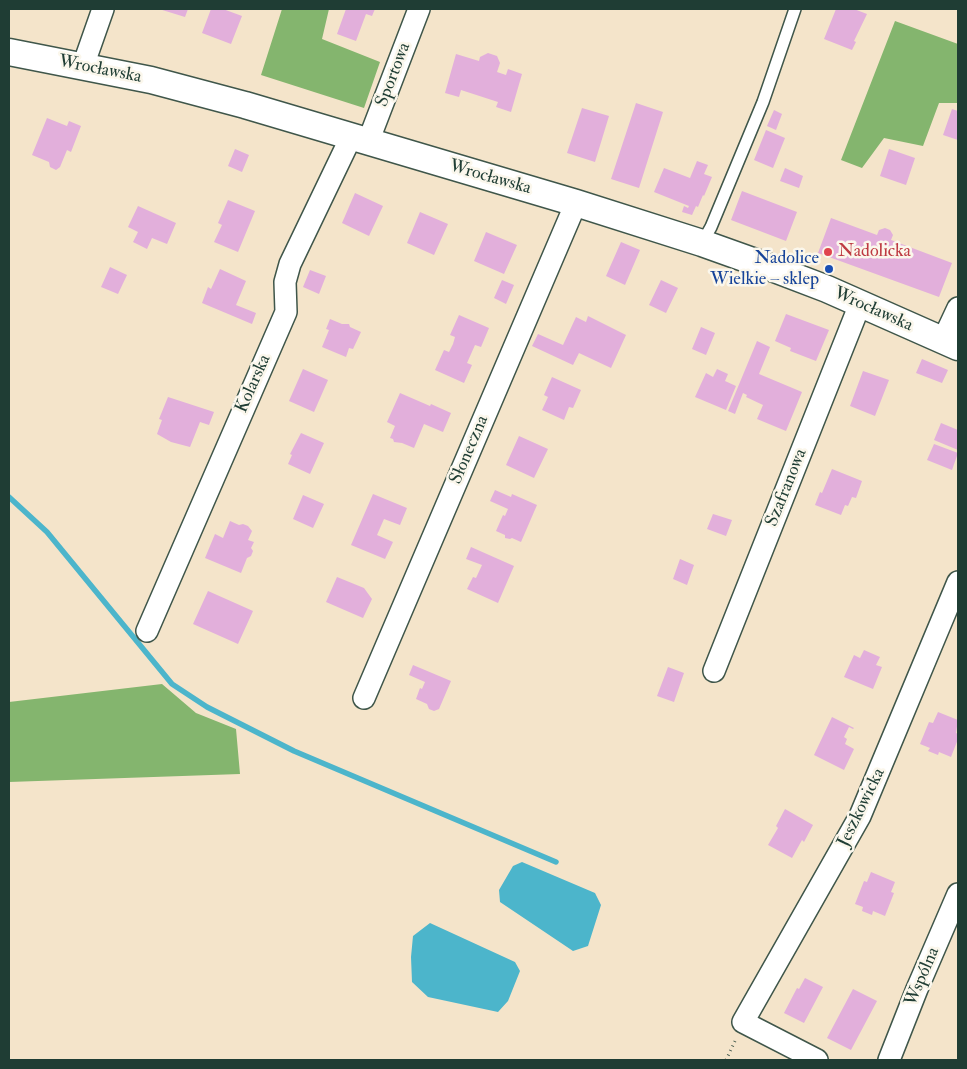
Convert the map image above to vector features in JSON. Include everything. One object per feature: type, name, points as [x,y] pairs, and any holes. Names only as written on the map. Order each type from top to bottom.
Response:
[{"type":"street","points":[[83,66],[103,9]]},
{"type":"street","name":"Sportowa","points":[[360,139],[419,9]]},
{"type":"street","name":"Wrocławska","points":[[9,52],[151,80],[245,105],[576,203],[702,243],[779,271],[951,344]]},
{"type":"street","name":"Kolarska","points":[[147,631],[286,312],[285,282],[290,264],[360,139]]},
{"type":"street","name":"Słoneczna","points":[[364,698],[576,203]]},
{"type":"street","name":"Szafranowa","points":[[714,671],[860,304]]},
{"type":"street","points":[[951,344],[958,308]]},
{"type":"street","name":"Jeszkowicka","points":[[817,1060],[743,1022],[860,816],[958,582]]},
{"type":"street","name":"Wspólna","points":[[889,1060],[958,894]]},
{"type":"lane","points":[[702,243],[712,227],[763,102],[795,9]]},
{"type":"green space","points":[[282,9],[329,9],[322,39],[380,62],[364,108],[261,75]]},
{"type":"green space","points":[[895,21],[958,44],[958,103],[939,103],[923,146],[884,138],[862,168],[841,160]]},
{"type":"green space","points":[[162,684],[196,713],[236,729],[240,774],[9,782],[9,702]]},
{"type":"water","points":[[522,862],[595,893],[601,905],[588,946],[573,951],[500,902],[499,890],[513,866]]},
{"type":"water","points":[[430,923],[515,962],[520,971],[508,1001],[498,1012],[428,997],[412,982],[411,957],[413,936]]},
{"type":"building","points":[[159,9],[188,9],[185,17]]},
{"type":"building","points":[[211,9],[223,9],[242,16],[231,44],[202,33]]},
{"type":"building","points":[[346,9],[375,9],[372,16],[366,14],[356,41],[337,34]]},
{"type":"building","points":[[836,9],[854,9],[867,14],[854,41],[856,42],[852,50],[824,39]]},
{"type":"building","points":[[488,53],[497,56],[500,63],[497,72],[506,75],[508,69],[522,74],[511,112],[496,107],[498,102],[461,90],[459,97],[445,93],[456,54],[479,61],[480,57]]},
{"type":"building","points":[[636,103],[663,112],[639,188],[611,179]]},
{"type":"building","points":[[582,108],[609,116],[595,162],[567,153]]},
{"type":"building","points":[[952,109],[958,111],[958,140],[943,135]]},
{"type":"building","points":[[774,110],[782,114],[776,130],[767,126]]},
{"type":"building","points":[[47,118],[67,126],[69,121],[81,126],[71,152],[67,150],[60,167],[56,170],[50,167],[49,162],[32,155]]},
{"type":"building","points":[[766,130],[785,138],[773,168],[754,160]]},
{"type":"building","points":[[235,149],[249,155],[242,172],[228,166]]},
{"type":"building","points":[[889,149],[915,158],[906,185],[880,176]]},
{"type":"building","points":[[697,161],[708,165],[704,174],[712,177],[704,196],[692,215],[682,212],[684,206],[688,208],[689,206],[654,192],[664,168],[690,178]]},
{"type":"building","points":[[785,168],[803,176],[799,188],[780,181]]},
{"type":"building","points":[[742,191],[797,212],[786,241],[731,220]]},
{"type":"building","points":[[355,193],[383,206],[369,236],[342,223]]},
{"type":"building","points":[[228,200],[255,211],[238,252],[214,242],[222,225],[218,223]]},
{"type":"building","points":[[138,206],[176,223],[167,244],[152,238],[147,249],[133,242],[138,232],[128,227]]},
{"type":"building","points":[[420,212],[448,224],[434,255],[407,243]]},
{"type":"building","points":[[831,218],[877,235],[879,230],[885,228],[890,230],[893,235],[891,240],[952,263],[939,297],[818,253]]},
{"type":"building","points":[[486,232],[517,245],[504,274],[474,261]]},
{"type":"building","points":[[621,242],[640,250],[625,285],[606,276]]},
{"type":"building","points":[[110,267],[127,275],[118,294],[101,287]]},
{"type":"building","points":[[220,269],[246,281],[236,305],[256,313],[252,324],[202,303],[208,287],[211,289]]},
{"type":"building","points":[[310,270],[326,276],[319,294],[303,287]]},
{"type":"building","points":[[502,280],[514,285],[506,304],[494,298]]},
{"type":"building","points":[[661,280],[678,288],[666,313],[649,305]]},
{"type":"building","points":[[786,314],[829,330],[816,361],[790,351],[791,348],[775,341]]},
{"type":"building","points":[[459,315],[489,328],[481,347],[475,345],[467,363],[472,365],[464,383],[435,370],[444,350],[449,352],[453,344],[455,337],[450,335]]},
{"type":"building","points":[[588,316],[626,335],[611,368],[579,353],[573,365],[532,346],[538,334],[563,345],[576,317],[586,322]]},
{"type":"building","points":[[330,319],[342,324],[349,324],[350,327],[361,332],[353,349],[349,348],[346,357],[322,347],[329,330],[326,329]]},
{"type":"building","points":[[701,327],[715,333],[706,355],[692,349]]},
{"type":"building","points":[[757,341],[770,347],[759,374],[802,392],[786,431],[757,419],[763,405],[746,397],[747,395],[743,393],[735,414],[728,411]]},
{"type":"building","points":[[922,359],[948,370],[942,383],[916,373]]},
{"type":"building","points":[[303,369],[328,380],[314,412],[289,401]]},
{"type":"building","points":[[717,369],[728,374],[725,381],[736,386],[726,410],[695,397],[706,373],[713,377]]},
{"type":"building","points":[[863,371],[889,380],[875,416],[850,406]]},
{"type":"building","points":[[552,377],[581,390],[573,408],[569,407],[564,420],[542,410],[548,397],[544,395]]},
{"type":"building","points":[[400,393],[451,413],[443,432],[424,424],[414,448],[394,442],[390,438],[395,426],[387,422]]},
{"type":"building","points":[[168,397],[214,412],[209,425],[200,422],[190,447],[171,442],[157,434],[162,420],[159,419]]},
{"type":"building","points":[[941,423],[958,430],[958,450],[934,440]]},
{"type":"building","points":[[301,433],[324,443],[310,474],[288,464],[292,455],[290,454]]},
{"type":"building","points":[[519,436],[548,449],[534,478],[506,465]]},
{"type":"building","points":[[934,444],[958,453],[952,470],[927,460]]},
{"type":"building","points":[[832,469],[862,481],[856,498],[852,497],[848,506],[845,505],[841,515],[815,505]]},
{"type":"building","points":[[495,490],[511,497],[512,494],[537,505],[521,542],[512,538],[505,538],[505,535],[496,531],[503,515],[505,516],[508,509],[490,501]]},
{"type":"building","points":[[373,494],[407,508],[400,525],[384,519],[377,535],[393,542],[385,559],[351,545]]},
{"type":"building","points":[[303,495],[324,504],[313,528],[293,519]]},
{"type":"building","points":[[713,514],[732,520],[726,536],[707,529]]},
{"type":"building","points":[[230,521],[248,526],[252,531],[248,540],[254,542],[251,548],[253,551],[251,556],[247,558],[241,573],[205,558],[215,534],[223,538]]},
{"type":"building","points":[[471,547],[514,566],[498,603],[467,589],[473,577],[476,578],[482,565],[466,559]]},
{"type":"building","points":[[680,559],[694,565],[687,585],[673,579]]},
{"type":"building","points":[[337,577],[364,588],[372,599],[363,618],[326,602]]},
{"type":"building","points":[[208,591],[253,611],[238,644],[193,624]]},
{"type":"building","points":[[864,650],[880,657],[876,665],[882,667],[873,689],[844,677],[854,655],[860,658]]},
{"type":"building","points":[[413,665],[451,681],[439,709],[434,711],[429,709],[427,704],[416,699],[420,688],[422,689],[425,682],[409,675]]},
{"type":"building","points":[[668,667],[684,673],[674,702],[657,696]]},
{"type":"building","points":[[938,712],[958,720],[956,733],[958,734],[958,739],[951,757],[939,752],[938,755],[928,751],[930,748],[920,744],[929,722],[933,723]]},
{"type":"building","points":[[832,717],[854,728],[849,727],[844,737],[847,739],[845,744],[854,749],[844,770],[814,755]]},
{"type":"building","points":[[785,809],[813,825],[804,842],[802,840],[792,858],[768,845],[778,828],[776,826]]},
{"type":"building","points":[[871,872],[895,882],[891,892],[894,893],[885,916],[873,911],[872,915],[862,911],[863,907],[855,904],[864,881],[867,882]]},
{"type":"building","points":[[805,978],[823,987],[804,1023],[784,1013],[797,988],[799,989]]},
{"type":"building","points":[[853,989],[877,1001],[851,1050],[827,1038]]},
{"type":"waterway","points":[[9,497],[47,532],[172,684],[207,707],[294,751],[556,862]]},
{"type":"place","name":"Nadolicka","points":[[828,252]]},
{"type":"place","name":"Nadolice Wielkie – sklep","points":[[829,269]]}]
